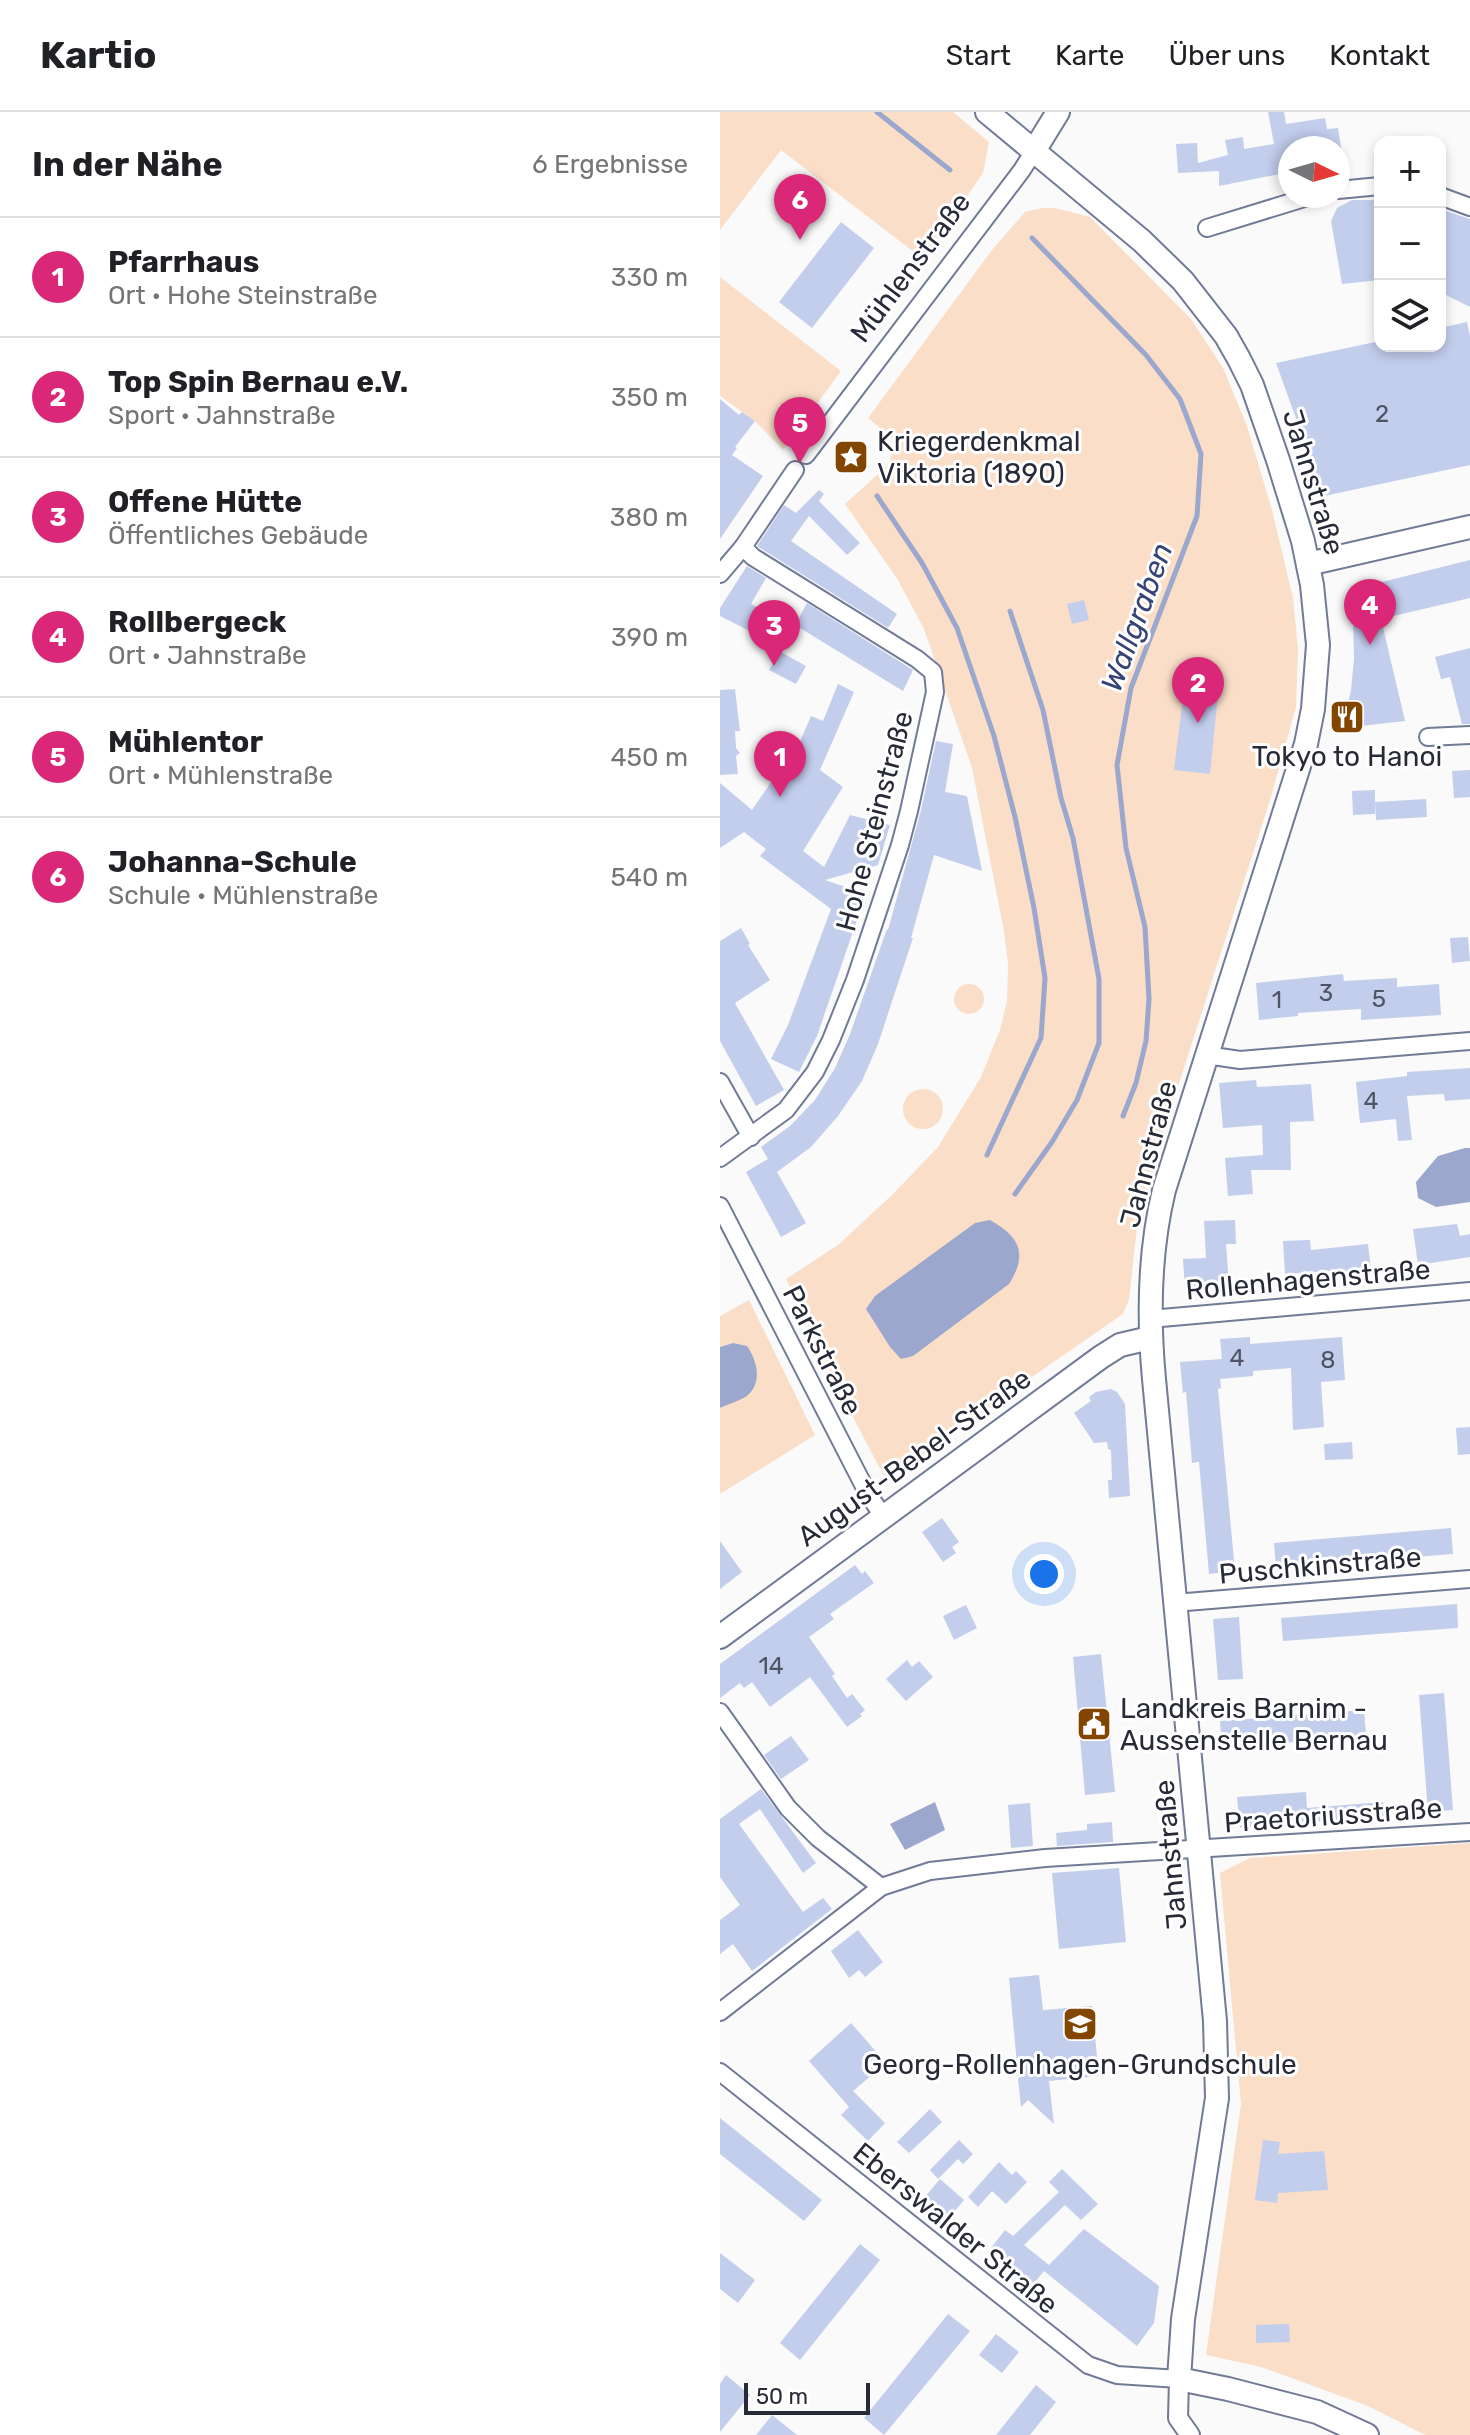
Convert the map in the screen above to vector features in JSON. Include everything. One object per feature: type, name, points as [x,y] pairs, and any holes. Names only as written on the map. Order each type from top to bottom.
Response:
[{"type":"main road","name":"Jahnstraße","points":[[987,112],[1142,241],[1183,281],[1226,336],[1252,385],[1268,429],[1308,564],[1315,604],[1318,645],[1313,709],[1306,744],[1206,1055],[1160,1209],[1152,1256],[1150,1328],[1215,2021],[1217,2098],[1183,2319],[1179,2379]]},
{"type":"main road","name":"Mühlenstraße","points":[[1034,151],[1058,112]]},
{"type":"main road","points":[[1308,564],[1470,527]]},
{"type":"main road","name":"August-Bebel-Straße","points":[[720,1637],[1101,1357],[1150,1328]]},
{"type":"main road","points":[[1179,2379],[1317,2412],[1367,2435]]},
{"type":"street","name":"Mühlenstraße","points":[[806,455],[1034,151]]},
{"type":"street","points":[[1350,189],[1374,187]]},
{"type":"street","points":[[1446,198],[1470,207]]},
{"type":"street","points":[[1207,228],[1278,206]]},
{"type":"street","points":[[720,574],[743,547],[795,470]]},
{"type":"street","name":"Hohe Steinstraße","points":[[720,1158],[786,1110],[802,1092],[831,1040],[855,980],[900,845],[935,692],[933,672],[917,659],[753,557],[743,547]]},
{"type":"street","points":[[1428,737],[1470,735]]},
{"type":"street","points":[[1206,1055],[1240,1060],[1470,1041]]},
{"type":"street","points":[[720,1082],[751,1137]]},
{"type":"street","name":"Parkstraße","points":[[720,1206],[864,1486],[883,1516]]},
{"type":"street","name":"Rollenhagenstraße","points":[[1150,1328],[1201,1314],[1470,1291]]},
{"type":"street","name":"Puschkinstraße","points":[[1174,1603],[1470,1579]]},
{"type":"street","points":[[720,1712],[788,1808],[818,1838],[881,1887]]},
{"type":"street","name":"Praetoriusstraße","points":[[720,2012],[881,1887],[930,1871],[1045,1858],[1470,1832]]},
{"type":"street","name":"Eberswalder Straße","points":[[720,2072],[1088,2365],[1117,2375],[1179,2379]]},
{"type":"street","points":[[1179,2379],[1178,2418],[1190,2435]]},
{"type":"shaded area","points":[[720,112],[953,112],[989,142],[983,173],[923,259],[781,150],[720,230]]},
{"type":"shaded area","points":[[1042,208],[1090,217],[1191,319],[1223,368],[1247,426],[1272,510],[1293,598],[1298,649],[1296,707],[1271,797],[1139,1208],[1129,1300],[1123,1314],[942,1439],[887,1482],[830,1373],[786,1279],[838,1245],[938,1147],[981,1077],[1000,1030],[1007,1001],[1008,964],[972,768],[924,629],[898,580],[845,504],[887,466],[898,443],[868,418],[992,250],[1025,212]]},
{"type":"shaded area","points":[[720,277],[841,371],[783,450],[755,421],[720,396]]},
{"type":"shaded area","points":[[969,984],[980,988],[984,999],[980,1010],[969,1014],[958,1010],[954,999],[958,988]]},
{"type":"shaded area","points":[[923,1089],[937,1095],[943,1109],[937,1123],[923,1129],[909,1123],[903,1109],[909,1095]]},
{"type":"shaded area","points":[[749,1300],[815,1435],[720,1494],[720,1408],[749,1394],[733,1343],[720,1347],[720,1316]]},
{"type":"shaded area","points":[[1470,1843],[1470,2435],[1425,2435],[1368,2406],[1261,2367],[1206,2355],[1241,2104],[1220,1873],[1250,1858]]},
{"type":"water","points":[[1470,1148],[1470,1202],[1436,1207],[1418,1198],[1416,1182],[1438,1156]]},
{"type":"water","points":[[990,1220],[1008,1233],[1018,1247],[1018,1264],[1009,1284],[913,1356],[901,1359],[866,1309],[875,1296],[975,1223]]},
{"type":"water","points":[[733,1343],[747,1346],[750,1351],[757,1370],[756,1382],[746,1396],[720,1408],[720,1347]]},
{"type":"water","points":[[935,1802],[945,1830],[905,1850],[890,1824]]},
{"type":"building","points":[[1268,112],[1284,112],[1286,124],[1325,118],[1327,129],[1338,128],[1339,136],[1278,136],[1278,174],[1219,186],[1219,171],[1178,173],[1176,144],[1197,143],[1198,163],[1228,155],[1225,140],[1243,137],[1244,149],[1274,144]]},
{"type":"building","points":[[1374,200],[1374,281],[1342,284],[1331,221],[1337,208],[1350,208],[1350,201]]},
{"type":"building","points":[[1446,211],[1470,219],[1470,307],[1446,295]]},
{"type":"building","points":[[841,222],[874,248],[812,328],[779,302]]},
{"type":"building","points":[[1467,322],[1470,336],[1470,465],[1324,496],[1276,363],[1374,342],[1374,352],[1446,352],[1446,327]]},
{"type":"building","points":[[720,399],[739,415],[742,412],[755,421],[732,455],[763,476],[720,539]]},
{"type":"building","points":[[819,490],[824,494],[819,501],[860,543],[847,555],[809,516],[791,541],[897,614],[888,628],[757,546],[784,505],[796,513]]},
{"type":"building","points":[[1470,560],[1470,598],[1381,619],[1405,721],[1343,728],[1354,659],[1353,616],[1347,607],[1349,595],[1358,588]]},
{"type":"building","points":[[747,566],[766,578],[751,604],[788,623],[779,646],[720,616],[720,608]]},
{"type":"building","points":[[1084,600],[1089,620],[1072,624],[1067,604]]},
{"type":"building","points":[[807,603],[913,670],[903,691],[795,625]]},
{"type":"building","points":[[1470,648],[1470,724],[1462,724],[1450,677],[1441,679],[1435,657]]},
{"type":"building","points":[[779,651],[806,666],[796,684],[769,670]]},
{"type":"building","points":[[1185,681],[1219,684],[1210,774],[1174,770]]},
{"type":"building","points":[[838,684],[854,692],[820,770],[843,787],[803,851],[824,867],[850,815],[890,825],[878,865],[825,880],[866,894],[817,1036],[799,1072],[771,1059],[788,1025],[831,909],[760,856],[766,849],[744,832],[720,848],[720,783],[752,810],[781,768],[787,772],[811,716],[823,721]]},
{"type":"building","points":[[735,689],[740,731],[735,731],[736,748],[740,753],[736,756],[738,774],[720,775],[720,690]]},
{"type":"building","points":[[936,741],[953,744],[945,792],[967,796],[982,871],[934,855],[913,938],[878,1044],[862,1081],[838,1116],[811,1147],[777,1172],[806,1223],[781,1237],[746,1172],[768,1159],[761,1147],[790,1126],[815,1100],[835,1068],[850,1034],[888,930],[921,810]]},
{"type":"building","points":[[1470,770],[1470,797],[1454,798],[1452,771]]},
{"type":"building","points":[[1375,790],[1375,814],[1353,815],[1352,791]]},
{"type":"building","points":[[1426,799],[1427,817],[1376,820],[1375,802]]},
{"type":"building","points":[[741,928],[770,980],[735,1003],[784,1090],[756,1106],[720,1041],[720,941]]},
{"type":"building","points":[[1468,937],[1470,961],[1452,963],[1450,938]]},
{"type":"building","points":[[1343,974],[1344,981],[1397,978],[1397,987],[1439,984],[1441,1015],[1361,1020],[1361,1009],[1298,1013],[1298,1016],[1259,1020],[1256,983]]},
{"type":"building","points":[[1470,1068],[1470,1099],[1445,1101],[1444,1094],[1407,1096],[1412,1140],[1398,1141],[1396,1119],[1360,1123],[1356,1082],[1407,1076],[1407,1072]]},
{"type":"building","points":[[1256,1080],[1257,1087],[1311,1084],[1314,1121],[1290,1122],[1291,1170],[1251,1170],[1253,1194],[1228,1196],[1225,1158],[1263,1155],[1262,1125],[1223,1128],[1219,1083]]},
{"type":"building","points":[[1235,1220],[1236,1244],[1226,1244],[1229,1286],[1185,1288],[1183,1259],[1206,1258],[1204,1221]]},
{"type":"building","points":[[1457,1224],[1460,1236],[1470,1234],[1470,1257],[1418,1265],[1413,1229]]},
{"type":"building","points":[[1310,1240],[1311,1250],[1368,1244],[1371,1270],[1285,1274],[1283,1241]]},
{"type":"building","points":[[1250,1337],[1250,1344],[1342,1337],[1345,1380],[1321,1382],[1324,1427],[1293,1430],[1291,1368],[1253,1371],[1253,1376],[1220,1379],[1221,1388],[1218,1389],[1235,1571],[1209,1574],[1199,1462],[1192,1463],[1186,1392],[1183,1393],[1180,1362],[1222,1359],[1220,1339]]},
{"type":"building","points":[[1111,1389],[1125,1404],[1130,1496],[1109,1498],[1111,1450],[1107,1442],[1094,1443],[1074,1413],[1091,1401],[1089,1397],[1096,1392]]},
{"type":"building","points":[[1470,1427],[1470,1454],[1458,1455],[1456,1428]]},
{"type":"building","points":[[1352,1442],[1353,1459],[1325,1460],[1324,1444]]},
{"type":"building","points":[[942,1518],[959,1542],[952,1547],[956,1553],[943,1562],[922,1532]]},
{"type":"building","points":[[1451,1528],[1453,1554],[1276,1568],[1274,1543]]},
{"type":"building","points":[[720,1541],[742,1572],[720,1589]]},
{"type":"building","points":[[855,1565],[862,1574],[865,1571],[874,1583],[830,1614],[834,1619],[809,1637],[835,1674],[832,1676],[847,1698],[852,1694],[865,1710],[860,1714],[862,1716],[847,1727],[810,1677],[770,1707],[752,1682],[744,1688],[740,1683],[720,1698],[720,1664]]},
{"type":"building","points":[[1457,1604],[1458,1628],[1283,1641],[1281,1618]]},
{"type":"building","points":[[966,1605],[977,1628],[954,1640],[943,1616]]},
{"type":"building","points":[[1239,1617],[1243,1679],[1218,1680],[1213,1619]]},
{"type":"building","points":[[1101,1654],[1115,1792],[1085,1795],[1073,1657]]},
{"type":"building","points":[[907,1660],[912,1667],[919,1661],[933,1677],[906,1701],[886,1679]]},
{"type":"building","points":[[1444,1693],[1453,1810],[1428,1812],[1419,1695]]},
{"type":"building","points":[[1364,1710],[1366,1735],[1222,1749],[1220,1721]]},
{"type":"building","points":[[791,1736],[809,1760],[781,1779],[764,1755]]},
{"type":"building","points":[[761,1789],[816,1863],[803,1873],[760,1809],[739,1824],[803,1912],[823,1898],[832,1909],[752,1971],[733,1944],[720,1954],[720,1920],[740,1905],[720,1877],[720,1819]]},
{"type":"building","points":[[1306,1792],[1307,1808],[1383,1802],[1384,1816],[1240,1828],[1237,1797]]},
{"type":"building","points":[[1030,1803],[1033,1846],[1011,1848],[1008,1805]]},
{"type":"building","points":[[1112,1822],[1113,1842],[1057,1846],[1056,1833],[1087,1830],[1087,1824]]},
{"type":"building","points":[[1119,1868],[1126,1942],[1059,1949],[1052,1873]]},
{"type":"building","points":[[858,1930],[883,1962],[865,1977],[859,1970],[849,1978],[831,1951]]},
{"type":"building","points":[[1039,1975],[1043,2010],[1092,2006],[1099,2076],[1049,2081],[1054,2124],[1028,2100],[1021,2107],[1018,2079],[1025,2072],[1017,2064],[1009,1978]]},
{"type":"building","points":[[851,2023],[886,2063],[853,2091],[885,2123],[868,2141],[841,2115],[849,2107],[809,2061]]},
{"type":"building","points":[[930,2109],[942,2122],[909,2153],[897,2142]]},
{"type":"building","points":[[720,2118],[822,2200],[804,2221],[720,2154]]},
{"type":"building","points":[[959,2140],[973,2154],[963,2164],[958,2159],[938,2179],[930,2170]]},
{"type":"building","points":[[1263,2140],[1280,2142],[1278,2154],[1324,2151],[1328,2190],[1278,2193],[1277,2203],[1255,2200]]},
{"type":"building","points":[[999,2162],[1012,2175],[1016,2171],[1027,2182],[1006,2204],[992,2191],[978,2207],[968,2197]]},
{"type":"building","points":[[1062,2169],[1098,2204],[1081,2220],[1065,2205],[1024,2245],[1049,2265],[1084,2229],[1159,2286],[1154,2323],[1137,2346],[1044,2271],[1031,2287],[987,2253],[1005,2230],[1013,2236],[1059,2192],[1049,2182]]},
{"type":"building","points":[[940,2179],[964,2200],[948,2219],[924,2198]]},
{"type":"building","points":[[860,2244],[880,2260],[800,2360],[780,2343]]},
{"type":"building","points":[[720,2253],[755,2280],[738,2303],[720,2289]]},
{"type":"building","points":[[948,2314],[970,2331],[884,2435],[864,2418]]},
{"type":"building","points":[[1289,2324],[1290,2342],[1256,2343],[1256,2325]]},
{"type":"building","points":[[996,2334],[1019,2352],[1002,2373],[979,2355]]},
{"type":"building","points":[[726,2375],[750,2395],[720,2432],[720,2384]]},
{"type":"building","points":[[1036,2385],[1056,2402],[1030,2435],[996,2435]]},
{"type":"building","points":[[772,2415],[797,2435],[756,2435]]},
{"type":"waterway","name":"Wallgraben","points":[[877,112],[950,170]]},
{"type":"waterway","name":"Wallgraben","points":[[1032,238],[1146,355],[1180,399],[1201,454],[1197,516],[1131,688],[1117,765],[1126,848],[1145,927],[1149,999],[1146,1041],[1136,1083],[1123,1116]]},
{"type":"waterway","name":"Wallgraben","points":[[877,496],[922,563],[957,628],[994,736],[1034,908],[1045,978],[1041,1038],[987,1155]]},
{"type":"waterway","name":"Wallgraben","points":[[1010,611],[1043,710],[1061,798],[1073,838],[1099,979],[1099,1043],[1077,1100],[1015,1194]]},
{"type":"place","name":"Johanna-Schule","points":[[800,240]]},
{"type":"place","name":"Kriegerdenkmal Viktoria (1890)","points":[[851,457]]},
{"type":"place","name":"Mühlentor","points":[[800,463]]},
{"type":"place","name":"Rollbergeck","points":[[1370,645]]},
{"type":"place","name":"Offene Hütte","points":[[774,666]]},
{"type":"place","name":"Tokyo to Hanoi","points":[[1347,717]]},
{"type":"place","name":"Top Spin Bernau e.V.","points":[[1198,723]]},
{"type":"place","name":"Pfarrhaus","points":[[780,797]]},
{"type":"place","name":"Landkreis Barnim - Aussenstelle Bernau","points":[[1094,1724]]},
{"type":"place","name":"Georg-Rollenhagen-Grundschule","points":[[1080,2024]]}]
